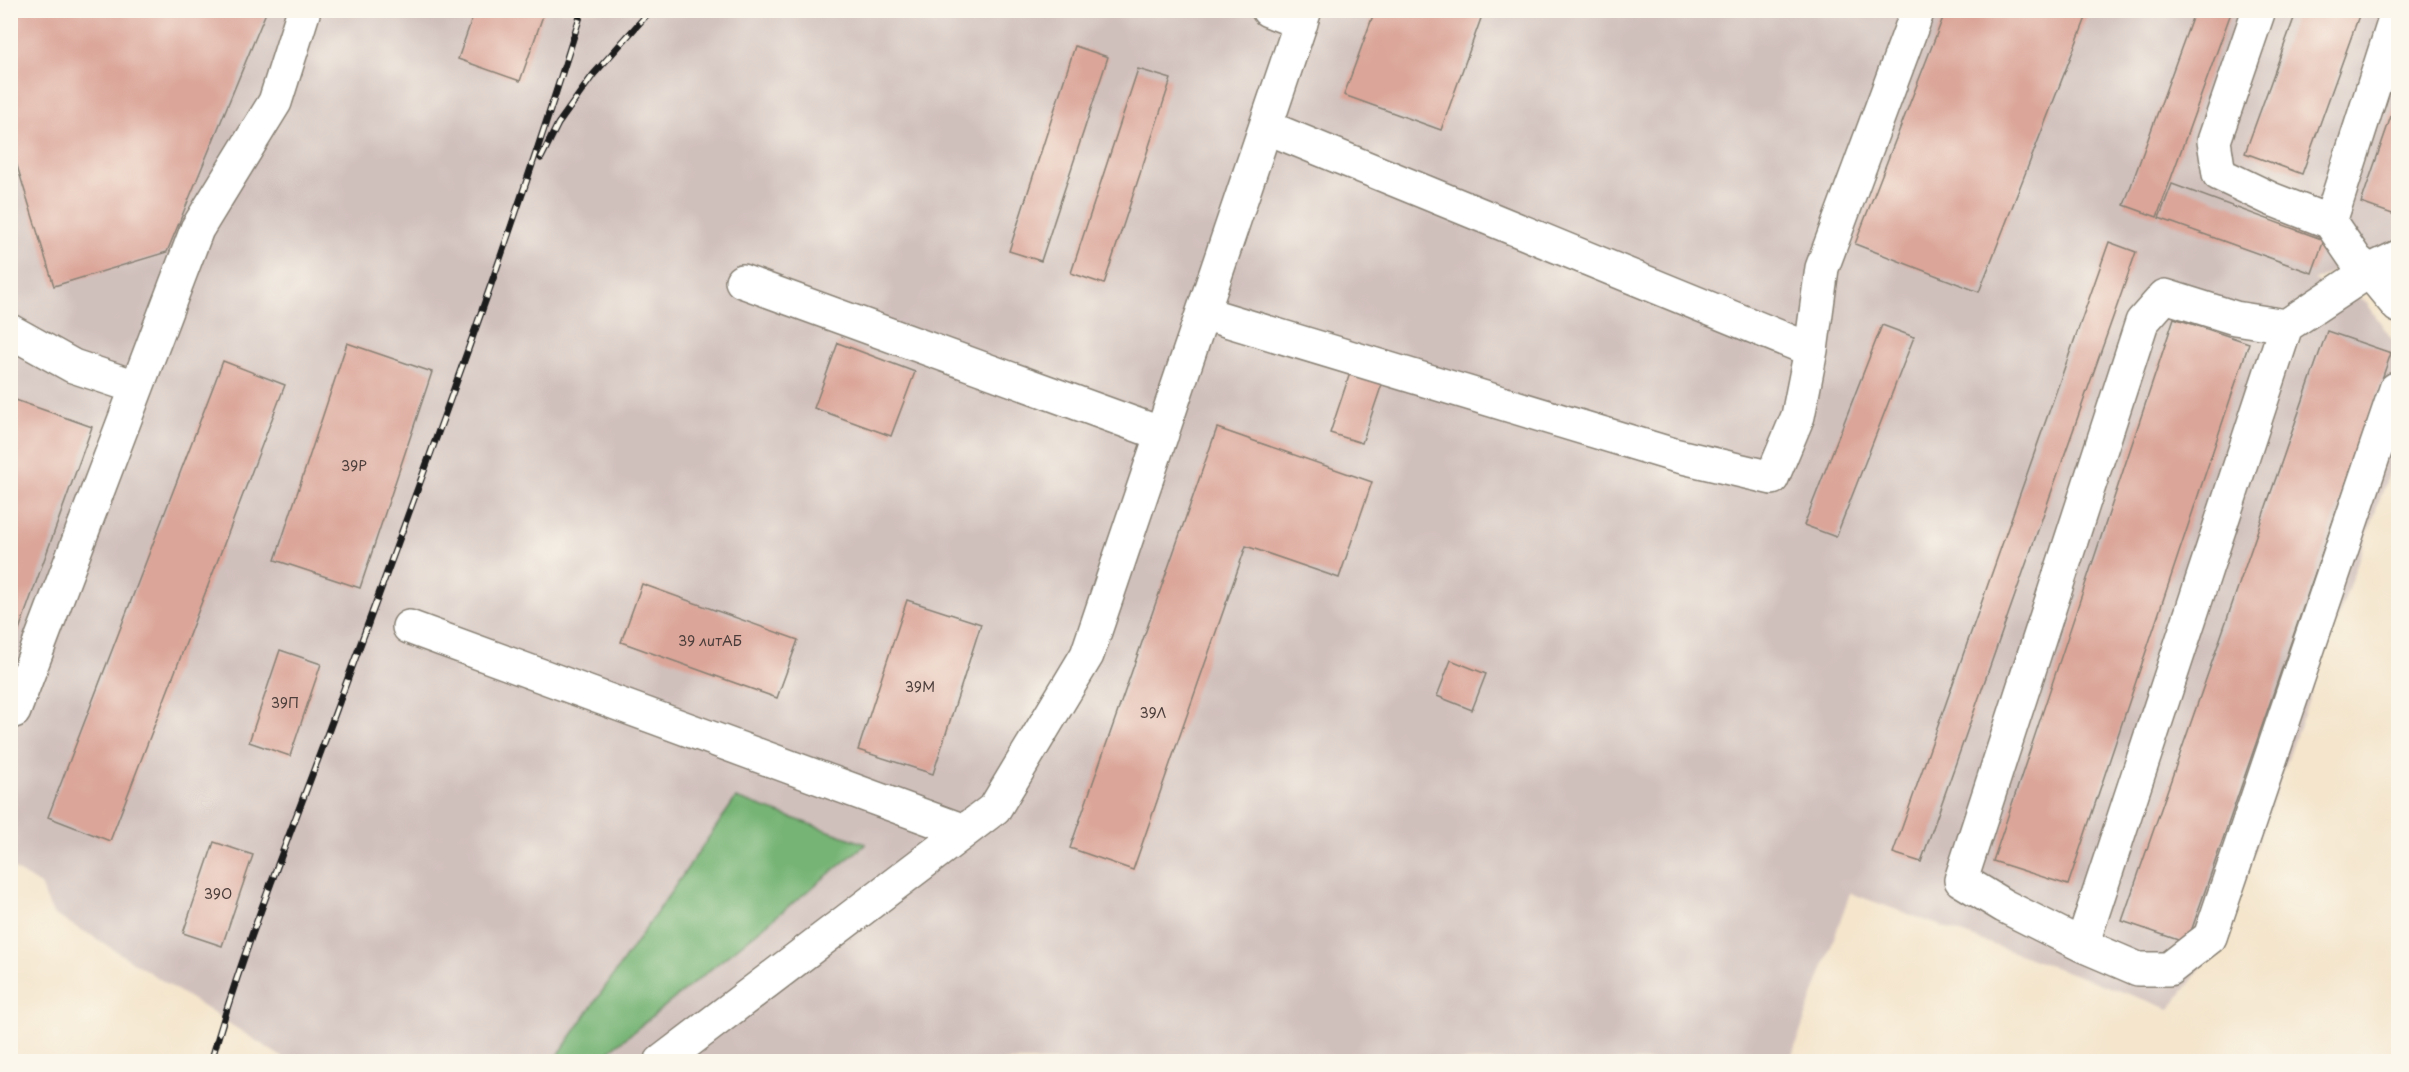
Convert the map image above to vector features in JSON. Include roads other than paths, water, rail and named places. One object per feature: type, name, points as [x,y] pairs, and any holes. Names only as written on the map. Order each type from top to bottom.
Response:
[{"type":"lane","points":[[10,710],[14,711],[197,229],[275,102],[304,10]]},
{"type":"lane","points":[[660,1062],[995,808],[1088,655],[1303,16],[1268,10]]},
{"type":"lane","points":[[1203,313],[1674,455],[1772,478],[1798,416],[1811,350],[1821,268],[1918,10]]},
{"type":"lane","points":[[2259,10],[2214,141],[2219,174],[2271,199],[2330,222],[2356,260],[2398,306]]},
{"type":"lane","points":[[2330,222],[2398,10]]},
{"type":"lane","points":[[1266,127],[1811,350]]},
{"type":"lane","points":[[2082,945],[2286,326],[2368,271],[2398,257]]},
{"type":"lane","points":[[742,281],[1162,434]]},
{"type":"lane","points":[[2286,326],[2235,318],[2165,296],[2142,322],[1960,880],[2004,906],[2082,945],[2138,969],[2169,969],[2210,937],[2396,389]]},
{"type":"lane","points":[[10,331],[73,366],[136,387]]},
{"type":"lane","points":[[409,627],[964,831]]},
{"type":"railway","points":[[211,1062],[254,928],[401,535],[495,274],[582,10]]},
{"type":"railway","points":[[541,158],[558,124],[593,75],[651,10]]}]
